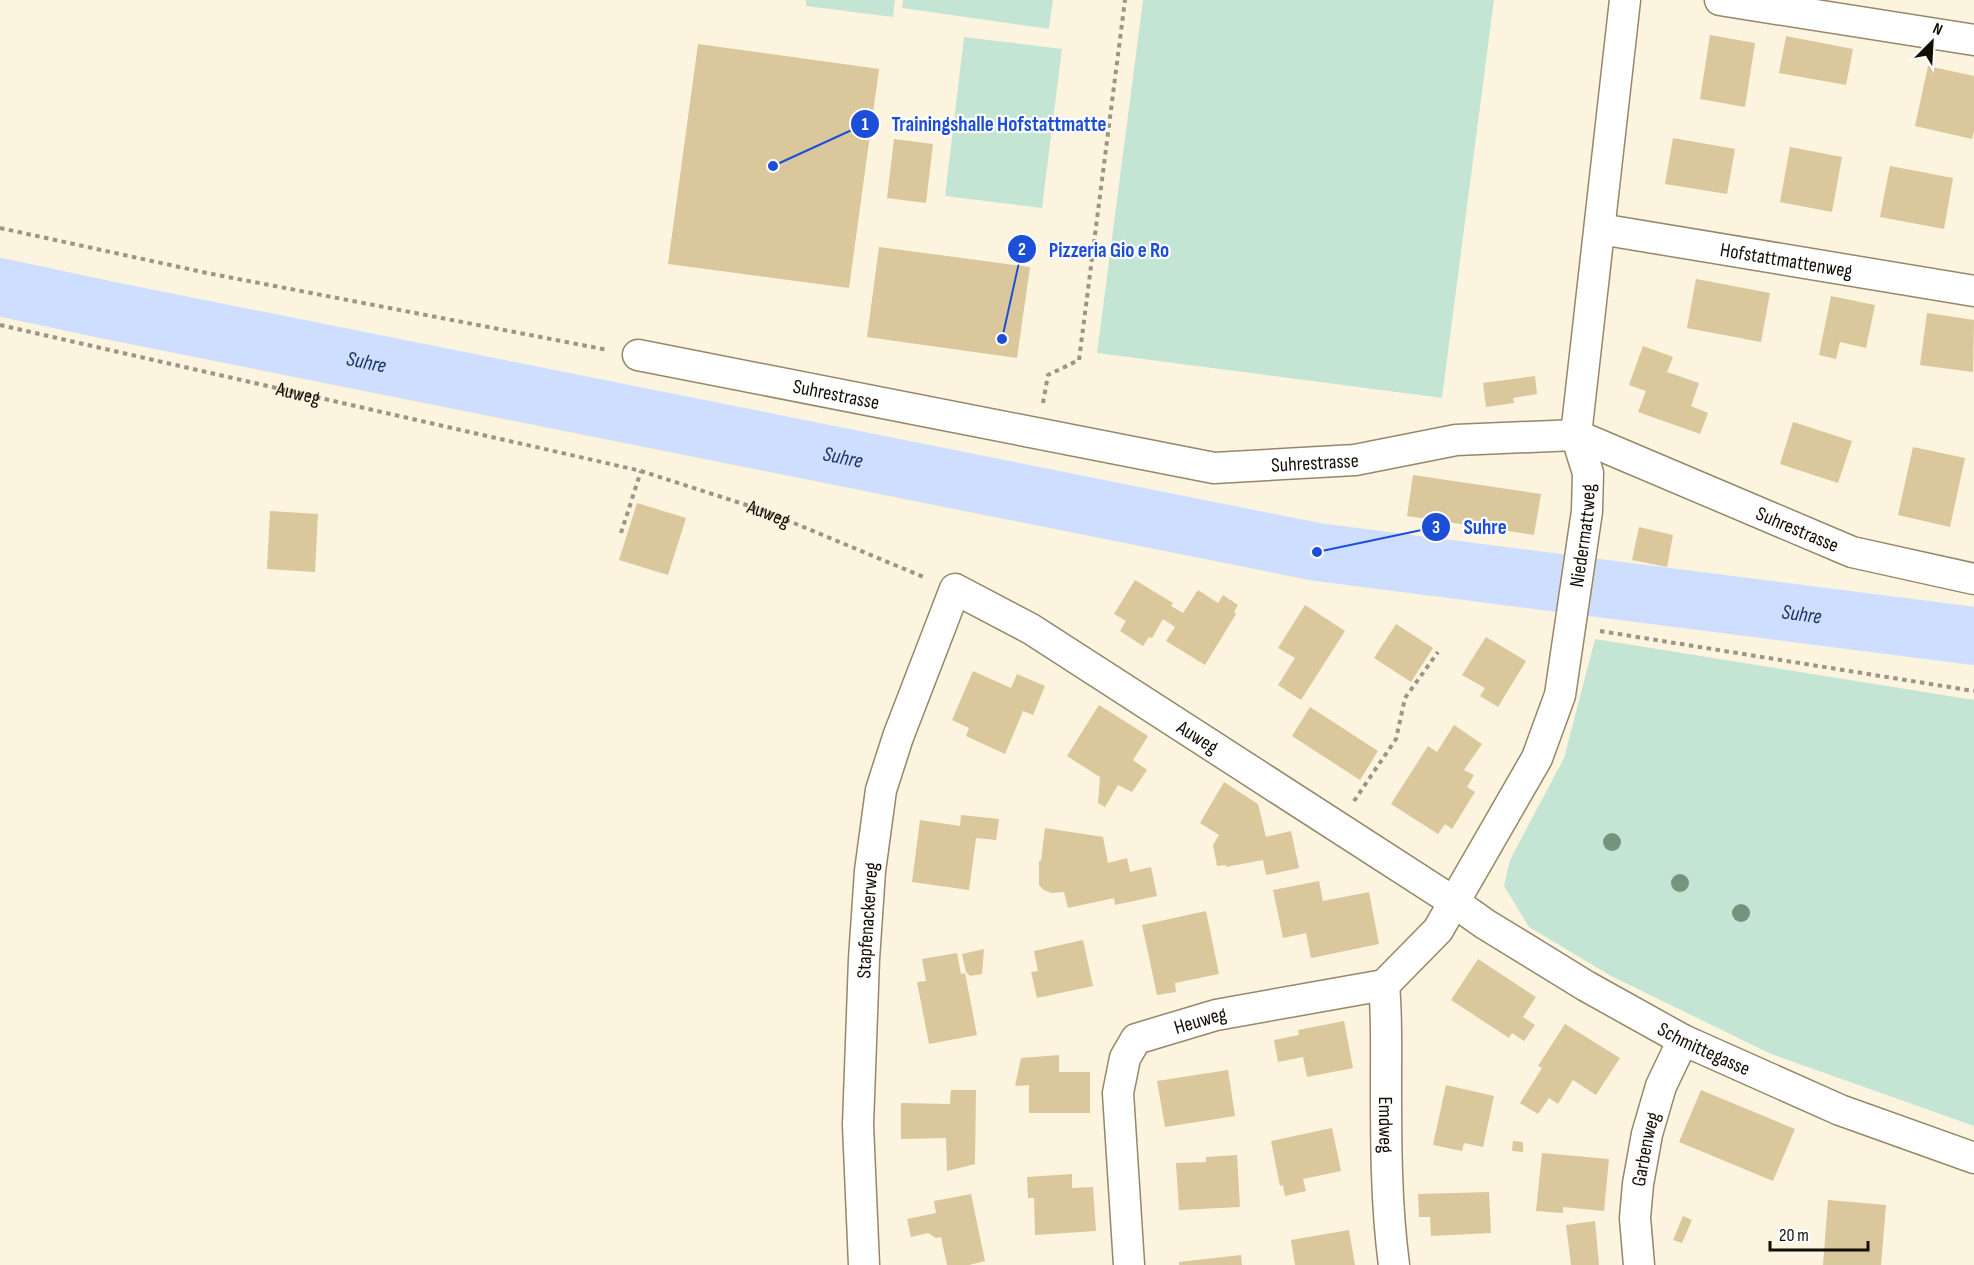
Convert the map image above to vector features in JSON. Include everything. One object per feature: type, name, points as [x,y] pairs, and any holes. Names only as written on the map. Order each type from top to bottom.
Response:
[{"type":"street","name":"Niedermattweg","points":[[1454,902],[1537,758],[1560,695],[1587,511],[1588,473],[1576,435],[1625,0]]},
{"type":"street","points":[[1720,0],[1974,40]]},
{"type":"street","name":"Hofstattmattenweg","points":[[1600,229],[1974,291]]},
{"type":"street","name":"Suhrestrasse","points":[[638,354],[1214,468],[1355,460],[1456,440],[1576,435],[1852,552],[1974,579]]},
{"type":"street","name":"Auweg","points":[[955,589],[1031,629],[1454,902]]},
{"type":"street","name":"Stapfenackerweg","points":[[864,1265],[858,1125],[864,959],[870,871],[881,790],[898,737],[955,589]]},
{"type":"street","points":[[1384,985],[1438,930],[1454,902]]},
{"type":"street","name":"Schmittegasse","points":[[1454,902],[1485,924],[1586,986],[1683,1040],[1840,1110],[1974,1158]]},
{"type":"street","name":"Heuweg","points":[[1129,1265],[1118,1093],[1125,1058],[1136,1039],[1216,1015],[1384,985]]},
{"type":"street","name":"Emdweg","points":[[1384,985],[1387,1012],[1389,1230],[1394,1265]]},
{"type":"street","name":"Garbenweg","points":[[1639,1265],[1635,1218],[1647,1134],[1661,1086],[1683,1040]]},
{"type":"path","points":[[1038,435],[1048,375],[1079,360],[1125,0]]},
{"type":"path","points":[[0,228],[207,273],[638,354]]},
{"type":"path","name":"Auweg","points":[[0,325],[641,471],[765,512],[955,589]]},
{"type":"path","points":[[621,533],[641,471]]},
{"type":"path","points":[[1571,619],[1627,637],[1974,691]]},
{"type":"path","points":[[1337,826],[1396,739],[1406,698],[1438,652]]},
{"type":"green space","points":[[806,0],[895,0],[893,17],[806,6]]},
{"type":"green space","points":[[903,0],[1053,0],[1049,29],[902,8]]},
{"type":"green space","points":[[1143,0],[1494,0],[1442,398],[1097,353]]},
{"type":"green space","points":[[964,37],[1062,49],[1042,208],[945,196]]},
{"type":"green space","points":[[1595,639],[1974,700],[1974,1126],[1771,1054],[1611,976],[1529,927],[1504,886],[1510,860],[1564,758]]},
{"type":"building","points":[[1710,35],[1755,43],[1745,107],[1700,99]]},
{"type":"building","points":[[1786,36],[1853,49],[1846,85],[1779,73]]},
{"type":"building","points":[[698,44],[879,69],[849,288],[668,264]]},
{"type":"building","points":[[1928,66],[1974,76],[1972,139],[1915,126]]},
{"type":"building","points":[[1673,138],[1735,149],[1727,194],[1665,184]]},
{"type":"building","points":[[894,139],[933,144],[926,203],[887,198]]},
{"type":"building","points":[[1790,147],[1842,157],[1832,212],[1780,202]]},
{"type":"building","points":[[1890,166],[1953,178],[1944,229],[1880,217]]},
{"type":"building","points":[[879,247],[1030,267],[1017,358],[867,337]]},
{"type":"building","points":[[1696,279],[1770,293],[1761,342],[1687,328]]},
{"type":"building","points":[[1831,296],[1875,305],[1866,348],[1840,342],[1836,359],[1819,355]]},
{"type":"building","points":[[1927,313],[1974,320],[1973,372],[1920,365]]},
{"type":"building","points":[[1643,346],[1673,357],[1667,372],[1699,383],[1691,406],[1708,413],[1700,434],[1638,412],[1646,391],[1629,385]]},
{"type":"building","points":[[1535,376],[1537,394],[1513,398],[1514,403],[1486,407],[1483,383]]},
{"type":"building","points":[[1793,422],[1852,441],[1838,483],[1780,464]]},
{"type":"building","points":[[1913,447],[1965,458],[1950,527],[1898,515]]},
{"type":"building","points":[[1413,475],[1541,494],[1534,535],[1407,516]]},
{"type":"building","points":[[637,503],[686,518],[668,575],[619,560]]},
{"type":"building","points":[[270,511],[318,514],[315,572],[267,569]]},
{"type":"building","points":[[1639,527],[1673,535],[1667,567],[1632,560]]},
{"type":"building","points":[[1135,580],[1173,603],[1171,606],[1183,613],[1198,590],[1218,603],[1223,595],[1238,605],[1234,612],[1236,614],[1205,665],[1166,641],[1175,627],[1163,619],[1152,638],[1149,637],[1143,646],[1120,631],[1126,621],[1114,614]]},
{"type":"building","points":[[1305,605],[1345,631],[1301,700],[1278,685],[1295,658],[1278,648]]},
{"type":"building","points":[[1396,624],[1433,648],[1411,682],[1374,658]]},
{"type":"building","points":[[1486,637],[1526,661],[1498,707],[1480,696],[1485,688],[1462,675]]},
{"type":"building","points":[[973,671],[1011,688],[1017,674],[1045,686],[1033,715],[1023,711],[1005,754],[966,736],[969,728],[952,720]]},
{"type":"building","points":[[1099,705],[1148,736],[1133,760],[1147,770],[1132,792],[1118,785],[1105,807],[1098,803],[1100,777],[1067,756]]},
{"type":"building","points":[[1310,707],[1378,751],[1360,780],[1292,736]]},
{"type":"building","points":[[1454,725],[1482,744],[1464,770],[1474,775],[1467,787],[1475,792],[1452,829],[1445,824],[1438,834],[1391,804],[1428,746],[1437,752]]},
{"type":"building","points":[[1224,782],[1258,804],[1266,837],[1291,831],[1299,868],[1266,875],[1263,860],[1226,867],[1226,865],[1217,866],[1213,845],[1219,835],[1200,823]]},
{"type":"building","points":[[961,815],[999,819],[996,840],[976,838],[969,890],[912,882],[920,820],[960,826]]},
{"type":"building","points":[[1045,828],[1103,837],[1108,863],[1127,858],[1130,872],[1151,867],[1157,896],[1115,905],[1114,898],[1068,908],[1064,892],[1051,893],[1039,885],[1039,861],[1041,861]]},
{"type":"building","points":[[1319,881],[1323,901],[1369,892],[1379,944],[1311,958],[1306,933],[1283,938],[1273,890]]},
{"type":"building","points":[[1206,911],[1219,974],[1175,983],[1176,992],[1157,995],[1142,925]]},
{"type":"building","points":[[1083,940],[1093,986],[1037,998],[1031,972],[1038,971],[1034,951]]},
{"type":"building","points":[[984,949],[982,974],[970,976],[966,972],[962,954]]},
{"type":"building","points":[[957,953],[961,974],[965,973],[977,1035],[929,1044],[917,982],[926,981],[922,959]]},
{"type":"building","points":[[1478,959],[1536,997],[1523,1017],[1535,1025],[1524,1041],[1512,1033],[1509,1038],[1451,1000]]},
{"type":"building","points":[[1344,1021],[1353,1068],[1307,1077],[1303,1057],[1278,1062],[1274,1040],[1299,1035],[1298,1030]]},
{"type":"building","points":[[1565,1024],[1620,1058],[1596,1095],[1573,1080],[1558,1104],[1549,1098],[1538,1114],[1520,1103],[1542,1068],[1538,1066]]},
{"type":"building","points":[[1059,1055],[1059,1072],[1090,1072],[1090,1113],[1029,1113],[1029,1085],[1015,1086],[1021,1058]]},
{"type":"building","points":[[1228,1070],[1235,1116],[1165,1127],[1157,1081]]},
{"type":"building","points":[[1446,1085],[1494,1096],[1483,1147],[1464,1143],[1462,1151],[1433,1145]]},
{"type":"building","points":[[951,1090],[976,1090],[975,1164],[947,1171],[946,1138],[901,1139],[901,1103],[950,1104]]},
{"type":"building","points":[[1701,1090],[1795,1129],[1773,1181],[1679,1142]]},
{"type":"building","points":[[1332,1128],[1341,1171],[1303,1179],[1306,1191],[1285,1196],[1283,1185],[1280,1186],[1271,1141]]},
{"type":"building","points":[[1513,1141],[1523,1142],[1523,1152],[1512,1151]]},
{"type":"building","points":[[1542,1153],[1609,1159],[1604,1211],[1563,1207],[1563,1213],[1536,1211]]},
{"type":"building","points":[[1237,1155],[1240,1207],[1179,1210],[1176,1163],[1206,1162],[1206,1157]]},
{"type":"building","points":[[1072,1174],[1072,1188],[1093,1187],[1096,1231],[1035,1235],[1034,1198],[1028,1198],[1027,1177]]},
{"type":"building","points":[[1489,1192],[1491,1233],[1431,1236],[1430,1217],[1419,1217],[1418,1194]]},
{"type":"building","points":[[971,1194],[985,1261],[969,1265],[947,1265],[941,1237],[936,1238],[928,1233],[911,1237],[907,1219],[936,1213],[934,1201]]},
{"type":"building","points":[[1828,1200],[1886,1205],[1881,1265],[1823,1265]]},
{"type":"building","points":[[1683,1216],[1692,1220],[1682,1243],[1673,1240]]},
{"type":"building","points":[[1595,1221],[1599,1265],[1571,1265],[1566,1225]]},
{"type":"building","points":[[1349,1230],[1355,1265],[1295,1265],[1291,1240]]},
{"type":"building","points":[[1241,1255],[1242,1265],[1179,1265],[1179,1262]]},
{"type":"waterway","name":"Suhre","points":[[0,287],[1317,552],[1974,636]]},
{"type":"place","name":"Trainingshalle Hofstattmatte","points":[[773,166]]},
{"type":"place","name":"Pizzeria Gio e Ro","points":[[1002,339]]},
{"type":"place","name":"Suhre","points":[[1317,552]]}]
